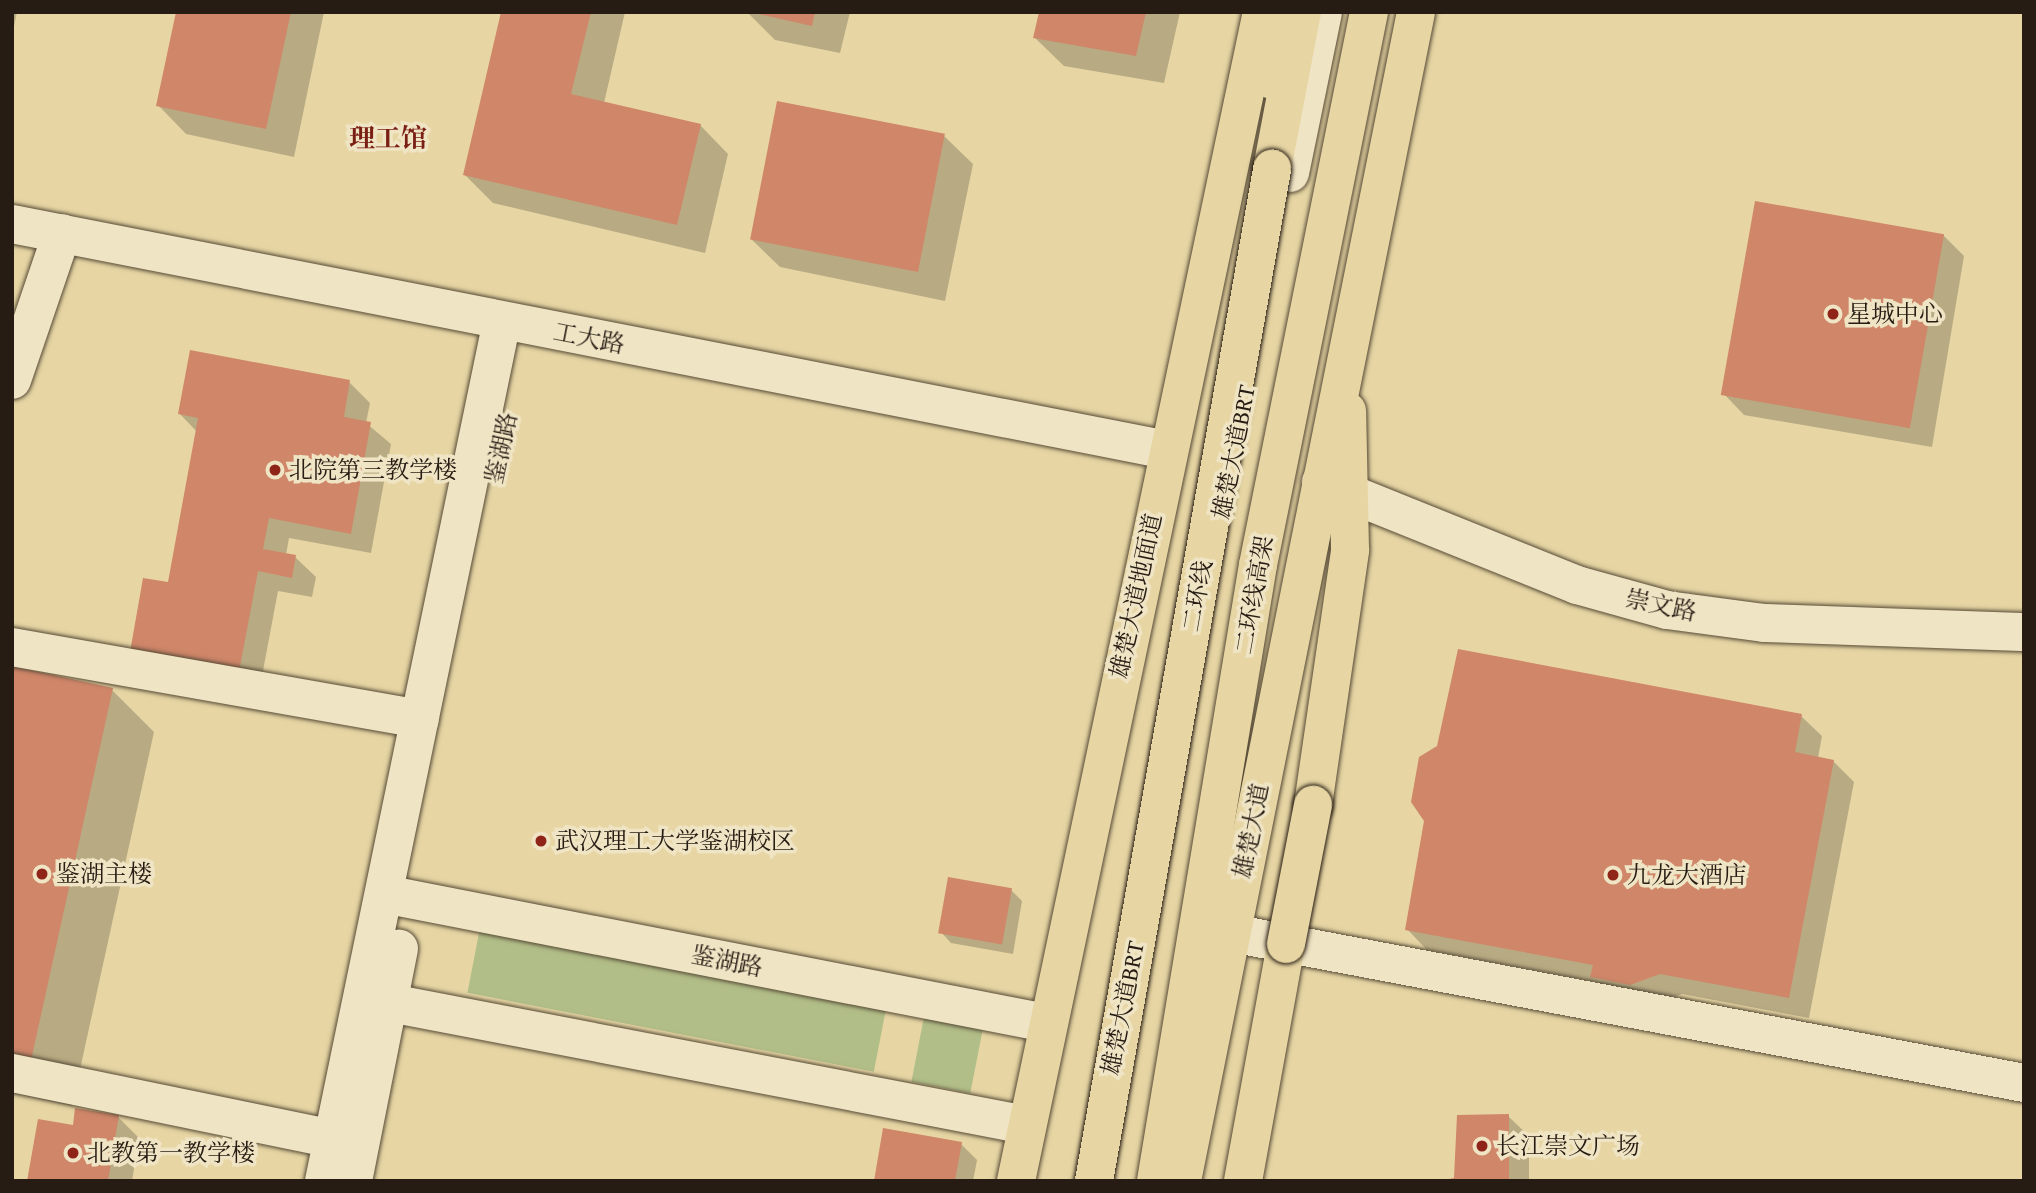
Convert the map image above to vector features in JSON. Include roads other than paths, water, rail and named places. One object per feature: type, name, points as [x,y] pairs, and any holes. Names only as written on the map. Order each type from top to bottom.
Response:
[{"type":"main road","name":"雄楚大道地面道","points":[[1016,1181],[1046,1023],[1262,12]]},
{"type":"main road","points":[[1272,12],[1272,169]]},
{"type":"main road","name":"二环线","points":[[1094,1181],[1302,12]]},
{"type":"main road","name":"二环线高架","points":[[1156,1181],[1258,565],[1369,12]]},
{"type":"main road","points":[[1244,1181],[1312,804],[1350,550],[1335,488],[1344,359],[1416,12]]},
{"type":"main road","name":"雄楚大道","points":[[1182,1181],[1231,933],[1335,488]]},
{"type":"street","name":"雄楚大道BRT","points":[[1088,1181],[1323,12]]},
{"type":"street","name":"工大路","points":[[12,224],[1167,450]]},
{"type":"street","points":[[12,380],[62,233]]},
{"type":"street","name":"鉴湖路","points":[[396,897],[420,719],[514,323]]},
{"type":"street","name":"鉴湖路","points":[[353,1181],[375,1000],[514,323]]},
{"type":"street","name":"崇文路","points":[[1335,488],[1577,585],[1667,610],[1764,623],[2024,632]]},
{"type":"street","points":[[12,647],[420,719]]},
{"type":"street","name":"鉴湖路","points":[[396,897],[1046,1023]]},
{"type":"street","points":[[1231,933],[2024,1083]]},
{"type":"street","points":[[375,1000],[1026,1125]]},
{"type":"street","name":"鉴湖路","points":[[324,1181],[333,1139],[375,1000]]},
{"type":"street","points":[[12,1073],[333,1139]]},
{"type":"place","name":"星城中心","points":[[1833,314]]},
{"type":"place","name":"北院第三教学楼","points":[[275,470]]},
{"type":"place","name":"武汉理工大学鉴湖校区","points":[[541,841]]},
{"type":"place","name":"鉴湖主楼","points":[[42,874]]},
{"type":"place","name":"九龙大酒店","points":[[1613,875]]},
{"type":"place","name":"长江崇文广场","points":[[1482,1146]]},
{"type":"place","name":"北教第一教学楼","points":[[73,1153]]},
{"type":"district","name":"理工馆","points":[[388,138]]}]
